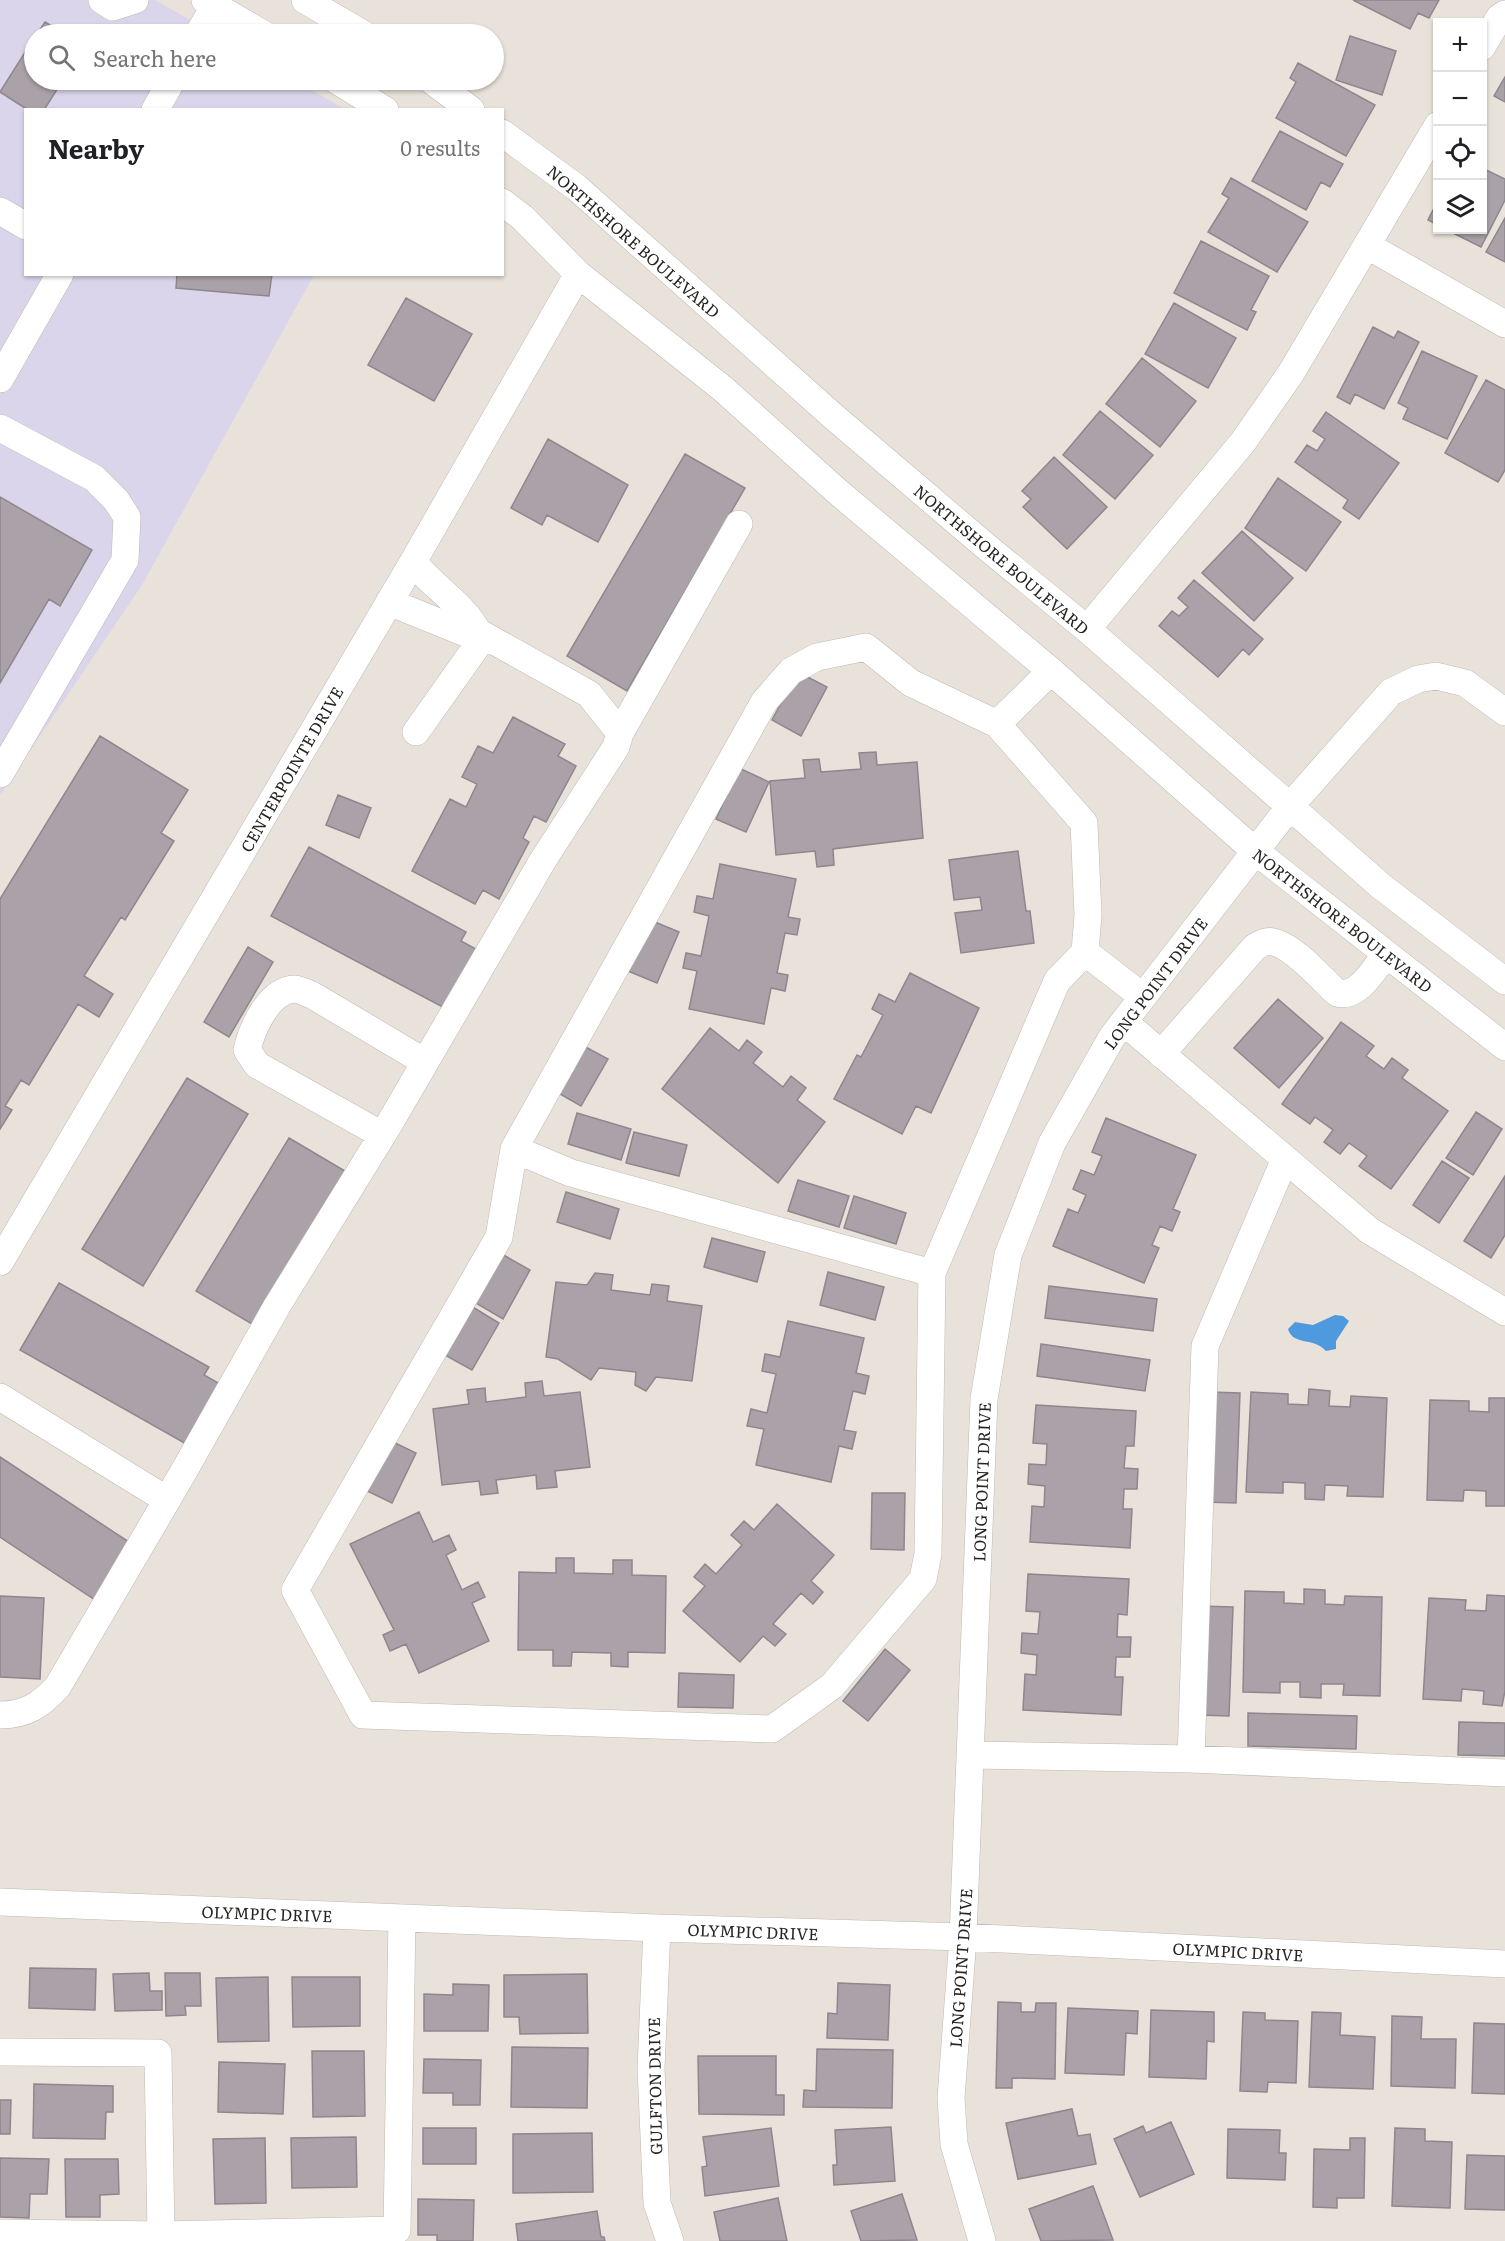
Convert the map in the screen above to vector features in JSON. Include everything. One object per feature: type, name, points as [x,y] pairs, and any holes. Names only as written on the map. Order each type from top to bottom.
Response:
[{"type":"street","points":[[102,0],[113,7],[135,0]]},
{"type":"street","points":[[305,0],[346,24]]},
{"type":"street","points":[[202,24],[210,3],[246,24]]},
{"type":"street","points":[[1487,38],[1499,18],[1505,14]]},
{"type":"street","points":[[156,108],[166,90]]},
{"type":"street","points":[[352,90],[381,108]]},
{"type":"street","points":[[444,90],[468,108]]},
{"type":"street","points":[[1087,629],[1243,442],[1291,373],[1368,246],[1436,126]]},
{"type":"street","name":"NORTHSHORE BOULEVARD","points":[[504,134],[576,188],[834,417],[1087,629],[1382,886],[1505,981]]},
{"type":"street","name":"NORTHSHORE BOULEVARD","points":[[504,204],[523,218],[578,273],[722,388],[838,492],[1051,671],[1255,851],[1505,1047]]},
{"type":"street","points":[[0,211],[24,225]]},
{"type":"street","points":[[1368,246],[1505,324]]},
{"type":"street","name":"CENTERPOINTE DRIVE","points":[[0,1262],[413,562],[578,273]]},
{"type":"street","points":[[0,379],[59,276]]},
{"type":"street","points":[[0,428],[94,478],[116,500],[127,517],[125,560],[0,774]]},
{"type":"street","points":[[0,1714],[28,1711],[44,1702],[58,1686],[277,1306],[382,1135],[549,851],[616,747],[620,734],[739,524]]},
{"type":"street","points":[[413,562],[429,582],[472,620],[481,634]]},
{"type":"street","points":[[389,602],[463,632],[481,634],[589,694],[620,734]]},
{"type":"street","points":[[416,732],[481,634]]},
{"type":"street","points":[[866,647],[911,683],[997,724],[1084,823],[1088,915],[1085,952],[1057,981],[932,1274],[928,1554],[923,1579],[832,1686],[772,1729],[363,1715],[295,1590],[499,1237],[514,1149],[764,702],[791,671],[817,657],[866,647]]},
{"type":"street","points":[[997,724],[1051,671]]},
{"type":"street","name":"LONG POINT DRIVE","points":[[982,2241],[954,2144],[951,2098],[963,1937],[984,1399],[1008,1256],[1052,1143],[1112,1037],[1290,805],[1391,692],[1418,679],[1436,676],[1465,683],[1505,712]]},
{"type":"street","points":[[1161,1054],[1255,946],[1263,942],[1271,941],[1283,945],[1337,993],[1345,995],[1354,992],[1386,954]]},
{"type":"street","points":[[1085,952],[1143,997]]},
{"type":"street","points":[[382,1135],[257,1065],[247,1050],[252,1031],[275,996],[294,989],[312,995],[424,1062]]},
{"type":"street","points":[[1124,1022],[1370,1231],[1505,1312]]},
{"type":"street","points":[[514,1149],[571,1173],[932,1274]]},
{"type":"street","points":[[1191,1759],[1205,1346],[1285,1159]]},
{"type":"street","points":[[0,1397],[167,1500]]},
{"type":"street","points":[[971,1755],[1191,1759],[1505,1773]]},
{"type":"street","name":"OLYMPIC DRIVE","points":[[0,1902],[657,1928],[963,1937],[1505,1964]]},
{"type":"street","points":[[0,2233],[161,2235],[397,2230],[402,1918]]},
{"type":"street","name":"GULFTON DRIVE","points":[[657,1928],[651,2069],[657,2203],[670,2241]]},
{"type":"street","points":[[0,2052],[158,2053],[161,2235]]},
{"type":"shaded area","points":[[0,0],[155,0],[197,24],[24,24],[24,90],[311,90],[343,108],[24,108],[24,276],[313,276],[142,585],[0,795]]},
{"type":"water","points":[[1335,1315],[1343,1316],[1349,1321],[1336,1341],[1336,1349],[1326,1351],[1316,1344],[1294,1338],[1288,1329],[1295,1322],[1313,1325]]},
{"type":"building","points":[[1353,0],[1439,0],[1429,18],[1418,13],[1410,29]]},
{"type":"building","points":[[1350,36],[1396,51],[1382,95],[1336,80]]},
{"type":"building","points":[[24,54],[24,90],[57,90],[45,108],[25,108],[0,92]]},
{"type":"building","points":[[1298,63],[1375,105],[1346,156],[1276,118],[1296,82],[1290,78]]},
{"type":"building","points":[[1505,77],[1505,102],[1494,96]]},
{"type":"building","points":[[1280,131],[1343,164],[1330,187],[1321,182],[1306,210],[1252,181]]},
{"type":"building","points":[[1487,170],[1505,179],[1505,200],[1481,247],[1455,234],[1487,234]]},
{"type":"building","points":[[1231,178],[1308,222],[1277,272],[1208,232],[1229,198],[1222,194]]},
{"type":"building","points":[[1433,210],[1433,222],[1428,220]]},
{"type":"building","points":[[1505,218],[1505,262],[1486,252]]},
{"type":"building","points":[[1201,241],[1269,276],[1251,310],[1256,312],[1247,330],[1174,293]]},
{"type":"building","points":[[177,276],[272,276],[269,296],[176,288]]},
{"type":"building","points":[[406,298],[472,334],[434,401],[368,365]]},
{"type":"building","points":[[1174,303],[1236,338],[1208,388],[1145,354]]},
{"type":"building","points":[[1373,327],[1394,338],[1398,331],[1419,342],[1384,409],[1355,394],[1350,404],[1337,397]]},
{"type":"building","points":[[1422,351],[1477,376],[1447,439],[1403,419],[1408,408],[1398,403]]},
{"type":"building","points":[[1142,358],[1196,401],[1160,447],[1106,404]]},
{"type":"building","points":[[1486,380],[1505,390],[1505,470],[1498,482],[1445,453]]},
{"type":"building","points":[[1100,411],[1153,455],[1115,499],[1063,455]]},
{"type":"building","points":[[1326,412],[1399,463],[1359,519],[1343,508],[1348,500],[1295,462],[1307,445],[1317,451],[1325,439],[1313,431]]},
{"type":"building","points":[[548,439],[628,485],[598,542],[547,515],[542,525],[511,508]]},
{"type":"building","points":[[685,454],[745,488],[627,691],[567,656]]},
{"type":"building","points":[[1054,457],[1107,507],[1067,549],[1023,507],[1031,499],[1022,491]]},
{"type":"building","points":[[1278,478],[1341,522],[1306,571],[1245,528]]},
{"type":"building","points":[[0,497],[92,550],[60,606],[49,599],[0,683]]},
{"type":"building","points":[[1242,531],[1293,578],[1254,621],[1202,573]]},
{"type":"building","points":[[1194,580],[1263,639],[1249,655],[1243,649],[1218,677],[1159,626],[1172,611],[1179,616],[1188,607],[1178,598]]},
{"type":"building","points":[[798,672],[827,687],[801,736],[772,720]]},
{"type":"building","points":[[513,717],[565,744],[558,756],[576,766],[546,822],[534,816],[523,838],[529,842],[499,899],[483,890],[475,904],[412,871],[450,799],[466,807],[477,784],[462,777],[478,746],[493,753]]},
{"type":"building","points":[[100,736],[188,790],[161,833],[174,841],[125,920],[121,917],[84,976],[113,994],[99,1017],[78,1004],[29,1085],[21,1080],[5,1106],[12,1110],[0,1129],[0,899]]},
{"type":"building","points":[[876,752],[877,765],[917,762],[923,838],[833,849],[834,865],[817,867],[815,851],[776,855],[770,781],[805,778],[803,760],[819,759],[821,772],[861,769],[859,753]]},
{"type":"building","points":[[739,768],[769,782],[746,832],[716,819]]},
{"type":"building","points":[[338,795],[371,808],[359,838],[326,825]]},
{"type":"building","points":[[309,847],[466,932],[461,941],[485,954],[454,1013],[271,916]]},
{"type":"building","points":[[1018,851],[1026,911],[1030,911],[1034,943],[961,953],[955,913],[982,910],[980,897],[954,900],[949,860]]},
{"type":"building","points":[[720,864],[796,879],[788,917],[800,919],[797,935],[785,933],[777,973],[788,975],[785,991],[771,988],[764,1024],[689,1009],[697,971],[683,968],[686,953],[701,956],[709,916],[694,912],[697,896],[713,899]]},
{"type":"building","points":[[650,920],[679,932],[657,983],[628,971]]},
{"type":"building","points":[[248,947],[273,962],[229,1037],[204,1022]]},
{"type":"building","points":[[910,973],[979,1008],[931,1113],[916,1106],[902,1134],[834,1099],[857,1055],[861,1057],[883,1015],[872,1009],[879,994],[895,1002]]},
{"type":"building","points":[[1278,999],[1323,1038],[1279,1088],[1234,1048]]},
{"type":"building","points":[[1341,1022],[1374,1046],[1366,1056],[1384,1069],[1392,1058],[1408,1070],[1402,1078],[1448,1111],[1391,1189],[1359,1166],[1367,1156],[1349,1143],[1340,1154],[1324,1142],[1333,1130],[1315,1117],[1310,1124],[1282,1104]]},
{"type":"building","points":[[710,1028],[739,1051],[747,1040],[762,1052],[753,1063],[783,1087],[791,1076],[806,1088],[797,1100],[825,1122],[778,1183],[662,1089]]},
{"type":"building","points":[[580,1044],[608,1059],[581,1106],[553,1090]]},
{"type":"building","points":[[187,1078],[248,1114],[143,1286],[82,1249]]},
{"type":"building","points":[[1476,1112],[1502,1129],[1473,1175],[1446,1158]]},
{"type":"building","points":[[577,1113],[631,1129],[621,1160],[568,1144]]},
{"type":"building","points":[[1106,1118],[1196,1155],[1173,1209],[1180,1212],[1172,1231],[1160,1226],[1152,1245],[1159,1248],[1144,1283],[1053,1246],[1068,1209],[1078,1213],[1086,1195],[1073,1189],[1081,1170],[1094,1175],[1102,1156],[1092,1152]]},
{"type":"building","points":[[634,1132],[687,1145],[679,1176],[626,1163]]},
{"type":"building","points":[[289,1138],[345,1171],[252,1324],[196,1291]]},
{"type":"building","points":[[1442,1161],[1469,1178],[1439,1223],[1413,1205]]},
{"type":"building","points":[[1505,1176],[1505,1235],[1491,1258],[1464,1241]]},
{"type":"building","points":[[798,1180],[849,1196],[839,1227],[788,1211]]},
{"type":"building","points":[[566,1192],[619,1209],[610,1239],[557,1222]]},
{"type":"building","points":[[854,1196],[906,1213],[896,1244],[844,1228]]},
{"type":"building","points":[[712,1238],[765,1252],[757,1282],[704,1267]]},
{"type":"building","points":[[500,1253],[530,1270],[503,1319],[474,1302]]},
{"type":"building","points":[[828,1272],[884,1287],[875,1320],[820,1305]]},
{"type":"building","points":[[595,1273],[613,1275],[611,1290],[650,1295],[652,1284],[669,1286],[667,1301],[702,1306],[692,1381],[656,1377],[646,1391],[635,1385],[636,1372],[599,1368],[591,1380],[558,1359],[546,1357],[556,1282],[587,1285]]},
{"type":"building","points":[[59,1283],[209,1367],[204,1375],[229,1389],[195,1449],[20,1350]]},
{"type":"building","points":[[1049,1286],[1157,1299],[1153,1331],[1045,1318]]},
{"type":"building","points":[[471,1306],[499,1323],[472,1370],[443,1354]]},
{"type":"building","points":[[788,1321],[864,1338],[856,1373],[869,1376],[865,1394],[853,1391],[844,1430],[856,1432],[852,1449],[839,1446],[831,1482],[756,1465],[764,1429],[747,1426],[751,1409],[767,1413],[776,1374],[762,1371],[765,1354],[780,1357]]},
{"type":"building","points":[[1041,1344],[1150,1360],[1145,1391],[1037,1376]]},
{"type":"building","points":[[542,1381],[544,1396],[580,1392],[590,1467],[555,1471],[557,1487],[537,1489],[536,1475],[496,1480],[498,1493],[481,1495],[479,1481],[442,1485],[433,1409],[469,1404],[467,1390],[485,1388],[486,1402],[526,1397],[525,1383]]},
{"type":"building","points":[[1309,1389],[1330,1391],[1329,1406],[1350,1407],[1351,1396],[1387,1398],[1383,1497],[1347,1496],[1348,1486],[1325,1485],[1324,1500],[1305,1499],[1305,1483],[1283,1482],[1283,1493],[1246,1492],[1251,1392],[1288,1394],[1288,1404],[1308,1405]]},
{"type":"building","points":[[1209,1392],[1240,1393],[1236,1503],[1205,1502]]},
{"type":"building","points":[[1489,1398],[1505,1398],[1505,1506],[1486,1506],[1486,1491],[1464,1490],[1463,1501],[1427,1500],[1430,1400],[1469,1401],[1469,1411],[1489,1412]]},
{"type":"building","points":[[1036,1405],[1136,1411],[1134,1446],[1126,1446],[1124,1468],[1138,1469],[1137,1489],[1124,1489],[1123,1509],[1132,1509],[1130,1548],[1030,1542],[1032,1506],[1044,1507],[1045,1486],[1028,1484],[1029,1464],[1046,1465],[1047,1444],[1033,1443]]},
{"type":"building","points":[[389,1440],[416,1453],[392,1503],[365,1490]]},
{"type":"building","points":[[0,1457],[132,1544],[95,1600],[0,1537]]},
{"type":"building","points":[[872,1493],[905,1493],[904,1550],[871,1549]]},
{"type":"building","points":[[777,1504],[834,1555],[811,1581],[823,1592],[813,1604],[801,1593],[773,1624],[786,1634],[775,1646],[763,1636],[740,1662],[683,1611],[705,1586],[694,1577],[705,1564],[716,1574],[742,1545],[731,1535],[744,1521],[754,1530]]},
{"type":"building","points":[[419,1512],[433,1542],[449,1535],[456,1550],[446,1555],[462,1590],[478,1582],[485,1597],[472,1603],[489,1641],[419,1673],[406,1644],[390,1651],[383,1635],[394,1630],[350,1544]]},
{"type":"building","points":[[556,1558],[574,1558],[574,1573],[613,1574],[613,1560],[632,1560],[632,1575],[666,1576],[665,1653],[628,1652],[628,1667],[611,1666],[611,1653],[572,1652],[571,1666],[553,1666],[553,1650],[518,1650],[519,1572],[556,1573]]},
{"type":"building","points":[[1028,1574],[1129,1579],[1127,1615],[1118,1614],[1117,1637],[1131,1637],[1130,1657],[1116,1657],[1115,1677],[1123,1677],[1121,1715],[1023,1710],[1025,1674],[1036,1675],[1037,1655],[1021,1653],[1022,1633],[1038,1634],[1040,1612],[1026,1611]]},
{"type":"building","points":[[1304,1589],[1325,1590],[1325,1604],[1344,1605],[1345,1596],[1382,1597],[1380,1696],[1343,1695],[1344,1684],[1321,1684],[1321,1698],[1300,1697],[1300,1682],[1280,1682],[1280,1693],[1243,1692],[1245,1591],[1284,1592],[1284,1603],[1304,1604]]},
{"type":"building","points":[[1487,1595],[1505,1596],[1505,1691],[1502,1706],[1483,1704],[1484,1691],[1462,1689],[1461,1701],[1423,1699],[1429,1598],[1466,1600],[1465,1610],[1486,1611]]},
{"type":"building","points":[[0,1596],[44,1598],[40,1679],[0,1677]]},
{"type":"building","points":[[1200,1606],[1233,1607],[1229,1716],[1197,1715]]},
{"type":"building","points":[[885,1649],[910,1670],[868,1721],[843,1701]]},
{"type":"building","points":[[679,1673],[734,1675],[733,1708],[678,1707]]},
{"type":"building","points":[[1248,1713],[1357,1716],[1356,1749],[1248,1746]]},
{"type":"building","points":[[1459,1722],[1505,1723],[1505,1756],[1458,1755]]},
{"type":"building","points":[[30,1968],[96,1969],[95,2010],[29,2008]]},
{"type":"building","points":[[149,1973],[150,1991],[162,1991],[162,2010],[115,2011],[113,1974]]},
{"type":"building","points":[[165,1973],[200,1973],[201,2006],[185,2006],[186,2015],[166,2016]]},
{"type":"building","points":[[587,1974],[588,2033],[520,2034],[519,2017],[504,2017],[504,1975]]},
{"type":"building","points":[[268,1977],[269,2041],[218,2042],[216,1978]]},
{"type":"building","points":[[292,1977],[360,1977],[360,2026],[293,2027]]},
{"type":"building","points":[[838,1983],[890,1985],[888,2040],[827,2038],[828,2013],[837,2014]]},
{"type":"building","points":[[453,1984],[489,1985],[488,2031],[424,2031],[424,1994],[453,1995]]},
{"type":"building","points":[[998,2002],[1021,2003],[1021,2012],[1035,2012],[1036,2003],[1056,2003],[1055,2079],[1012,2078],[1012,2088],[996,2088]]},
{"type":"building","points":[[1068,2008],[1138,2011],[1137,2034],[1126,2033],[1124,2075],[1065,2073]]},
{"type":"building","points":[[1151,2010],[1214,2012],[1214,2042],[1207,2041],[1206,2079],[1149,2077]]},
{"type":"building","points":[[1243,2012],[1265,2013],[1265,2020],[1298,2021],[1296,2083],[1268,2082],[1267,2092],[1240,2091]]},
{"type":"building","points":[[1312,2012],[1341,2013],[1340,2035],[1375,2037],[1373,2089],[1309,2087]]},
{"type":"building","points":[[1392,2016],[1422,2017],[1421,2039],[1456,2039],[1455,2088],[1391,2086]]},
{"type":"building","points":[[1474,2023],[1505,2024],[1505,2094],[1472,2093]]},
{"type":"building","points":[[512,2047],[588,2048],[587,2108],[511,2107]]},
{"type":"building","points":[[817,2049],[893,2050],[892,2108],[803,2107],[804,2090],[816,2091]]},
{"type":"building","points":[[312,2051],[364,2051],[365,2116],[313,2117]]},
{"type":"building","points":[[698,2056],[776,2056],[776,2095],[784,2095],[784,2115],[699,2114]]},
{"type":"building","points":[[424,2059],[481,2060],[480,2105],[453,2105],[453,2093],[423,2093]]},
{"type":"building","points":[[219,2062],[285,2064],[283,2114],[218,2112]]},
{"type":"building","points":[[34,2084],[113,2086],[113,2112],[106,2112],[105,2139],[33,2138]]},
{"type":"building","points":[[0,2100],[11,2100],[10,2134],[0,2134]]},
{"type":"building","points":[[1072,2109],[1078,2136],[1090,2134],[1096,2164],[1018,2179],[1006,2123]]},
{"type":"building","points":[[1171,2122],[1194,2174],[1140,2197],[1114,2139],[1143,2126],[1146,2133]]},
{"type":"building","points":[[891,2127],[895,2181],[834,2185],[833,2165],[837,2165],[835,2130]]},
{"type":"building","points":[[423,2128],[476,2128],[476,2164],[423,2164]]},
{"type":"building","points":[[771,2128],[779,2186],[705,2196],[702,2167],[707,2166],[703,2137]]},
{"type":"building","points":[[1395,2128],[1425,2129],[1425,2141],[1452,2142],[1450,2208],[1392,2206]]},
{"type":"building","points":[[1228,2129],[1280,2130],[1279,2153],[1286,2153],[1285,2180],[1227,2178]]},
{"type":"building","points":[[592,2133],[593,2192],[513,2193],[513,2134]]},
{"type":"building","points":[[356,2137],[357,2187],[292,2188],[291,2138]]},
{"type":"building","points":[[265,2138],[266,2203],[215,2204],[213,2139]]},
{"type":"building","points":[[1350,2138],[1365,2138],[1364,2198],[1337,2198],[1337,2208],[1313,2207],[1314,2149],[1350,2150]]},
{"type":"building","points":[[1467,2155],[1505,2156],[1505,2210],[1465,2209]]},
{"type":"building","points":[[0,2158],[49,2159],[47,2194],[30,2194],[29,2218],[0,2217]]},
{"type":"building","points":[[65,2159],[118,2159],[119,2194],[100,2195],[100,2217],[66,2217]]},
{"type":"building","points":[[1093,2186],[1113,2240],[1041,2241],[1029,2209]]},
{"type":"building","points":[[902,2194],[917,2240],[861,2241],[851,2211]]},
{"type":"building","points":[[778,2198],[787,2241],[720,2241],[714,2212]]},
{"type":"building","points":[[418,2199],[474,2200],[473,2241],[437,2241],[437,2235],[418,2235]]},
{"type":"building","points":[[597,2211],[601,2237],[604,2237],[605,2241],[518,2241],[516,2224]]}]
